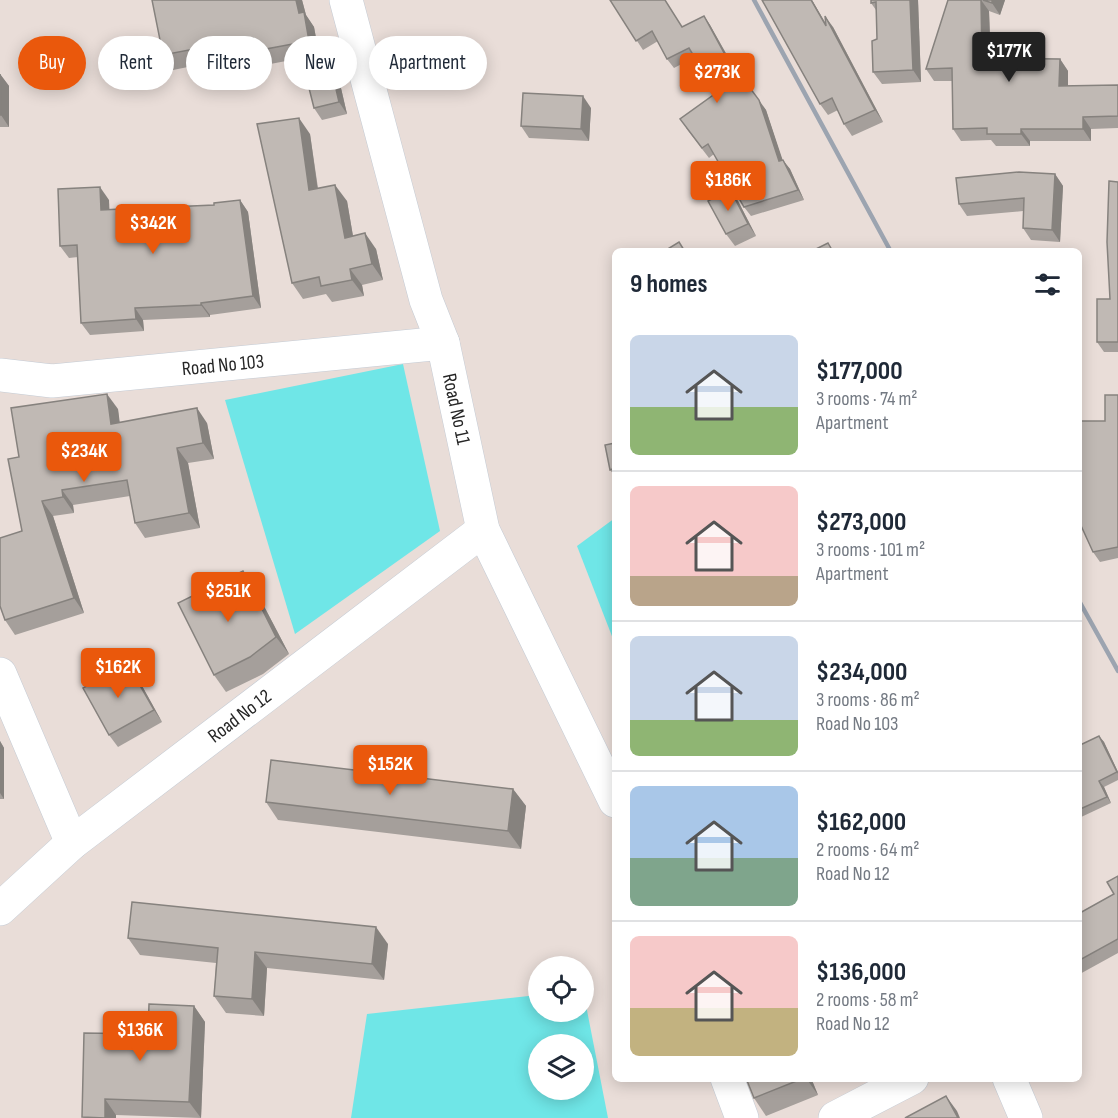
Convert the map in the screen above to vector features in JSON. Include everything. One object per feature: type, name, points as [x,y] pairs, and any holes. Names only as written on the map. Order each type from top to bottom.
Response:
[{"type":"street","name":"Road No 11","points":[[346,0],[426,300],[443,343],[483,530],[612,795]]},
{"type":"street","name":"Road No 103","points":[[0,375],[52,381],[443,343]]},
{"type":"street","name":"Road No 12","points":[[0,909],[72,843],[483,530]]},
{"type":"street","points":[[0,674],[72,843]]},
{"type":"street","points":[[728,1082],[742,1118]]},
{"type":"street","points":[[835,1118],[904,1082]]},
{"type":"street","points":[[1011,1082],[1026,1118]]},
{"type":"water","points":[[403,364],[440,531],[295,634],[225,400]]},
{"type":"water","points":[[612,520],[612,636],[577,546]]},
{"type":"water","points":[[528,996],[528,1022],[589,1022],[592,1034],[528,1034],[528,1100],[594,1100],[594,1046],[608,1118],[351,1118],[367,1014]]},
{"type":"building","points":[[152,0],[296,0],[299,13],[304,12],[308,36],[284,36],[284,46],[272,48],[272,36],[186,36],[186,51],[174,53],[174,36],[159,36]]},
{"type":"building","points":[[610,0],[665,0],[682,27],[704,16],[742,86],[747,84],[759,100],[779,161],[783,160],[798,190],[744,207],[708,144],[702,148],[680,119],[716,93],[689,48],[667,59],[652,31],[636,41]]},
{"type":"building","points":[[762,0],[811,0],[826,26],[825,16],[875,110],[844,124],[832,98],[820,104]]},
{"type":"building","points":[[871,0],[910,0],[913,70],[873,72],[872,41],[877,39],[876,2],[871,3]]},
{"type":"building","points":[[948,0],[981,0],[982,58],[1060,59],[1059,86],[1118,85],[1118,116],[1083,117],[1083,129],[1021,129],[1021,134],[987,134],[987,128],[953,129],[952,68],[926,69]]},
{"type":"building","points":[[310,90],[336,90],[339,102],[314,108]]},
{"type":"building","points":[[523,93],[583,96],[581,129],[521,126]]},
{"type":"building","points":[[299,118],[309,190],[335,185],[345,238],[365,233],[372,264],[350,269],[352,280],[321,286],[319,277],[292,283],[257,124]]},
{"type":"building","points":[[1019,172],[1055,174],[1052,230],[1023,228],[1024,198],[959,204],[956,178]]},
{"type":"building","points":[[1109,181],[1118,182],[1118,342],[1097,342],[1097,299],[1110,299],[1107,242]]},
{"type":"building","points":[[100,187],[101,210],[214,205],[214,203],[240,200],[253,296],[201,303],[201,305],[135,308],[136,319],[81,323],[77,245],[60,246],[58,189]]},
{"type":"building","points":[[730,189],[748,224],[726,234],[708,201]]},
{"type":"building","points":[[679,242],[683,248],[669,248]]},
{"type":"building","points":[[828,243],[831,248],[818,248]]},
{"type":"building","points":[[107,394],[111,424],[197,408],[203,443],[177,448],[189,513],[135,523],[127,480],[62,490],[63,497],[42,501],[74,598],[5,620],[0,606],[0,538],[22,531],[8,459],[19,457],[11,408]]},
{"type":"building","points":[[1105,395],[1118,395],[1118,547],[1093,552],[1082,528],[1082,421],[1105,421]]},
{"type":"building","points":[[612,444],[612,469],[610,470],[605,445]]},
{"type":"building","points":[[243,571],[276,637],[250,657],[214,675],[178,603]]},
{"type":"building","points":[[127,663],[154,710],[109,735],[83,688]]},
{"type":"building","points":[[1099,736],[1117,772],[1099,781],[1107,797],[1082,808],[1082,744]]},
{"type":"building","points":[[271,760],[513,789],[508,831],[266,802]]},
{"type":"building","points":[[1118,876],[1118,939],[1082,959],[1082,912],[1114,894],[1107,882]]},
{"type":"building","points":[[132,902],[376,927],[372,964],[255,952],[252,999],[214,996],[218,948],[128,938]]},
{"type":"building","points":[[149,1004],[194,1006],[189,1102],[105,1099],[105,1118],[82,1117],[84,1033],[148,1034]]},
{"type":"building","points":[[748,1082],[794,1082],[754,1098]]},
{"type":"building","points":[[946,1096],[958,1118],[905,1118]]},
{"type":"railway","points":[[754,0],[889,248]]},
{"type":"railway","points":[[1082,606],[1118,671]]}]
